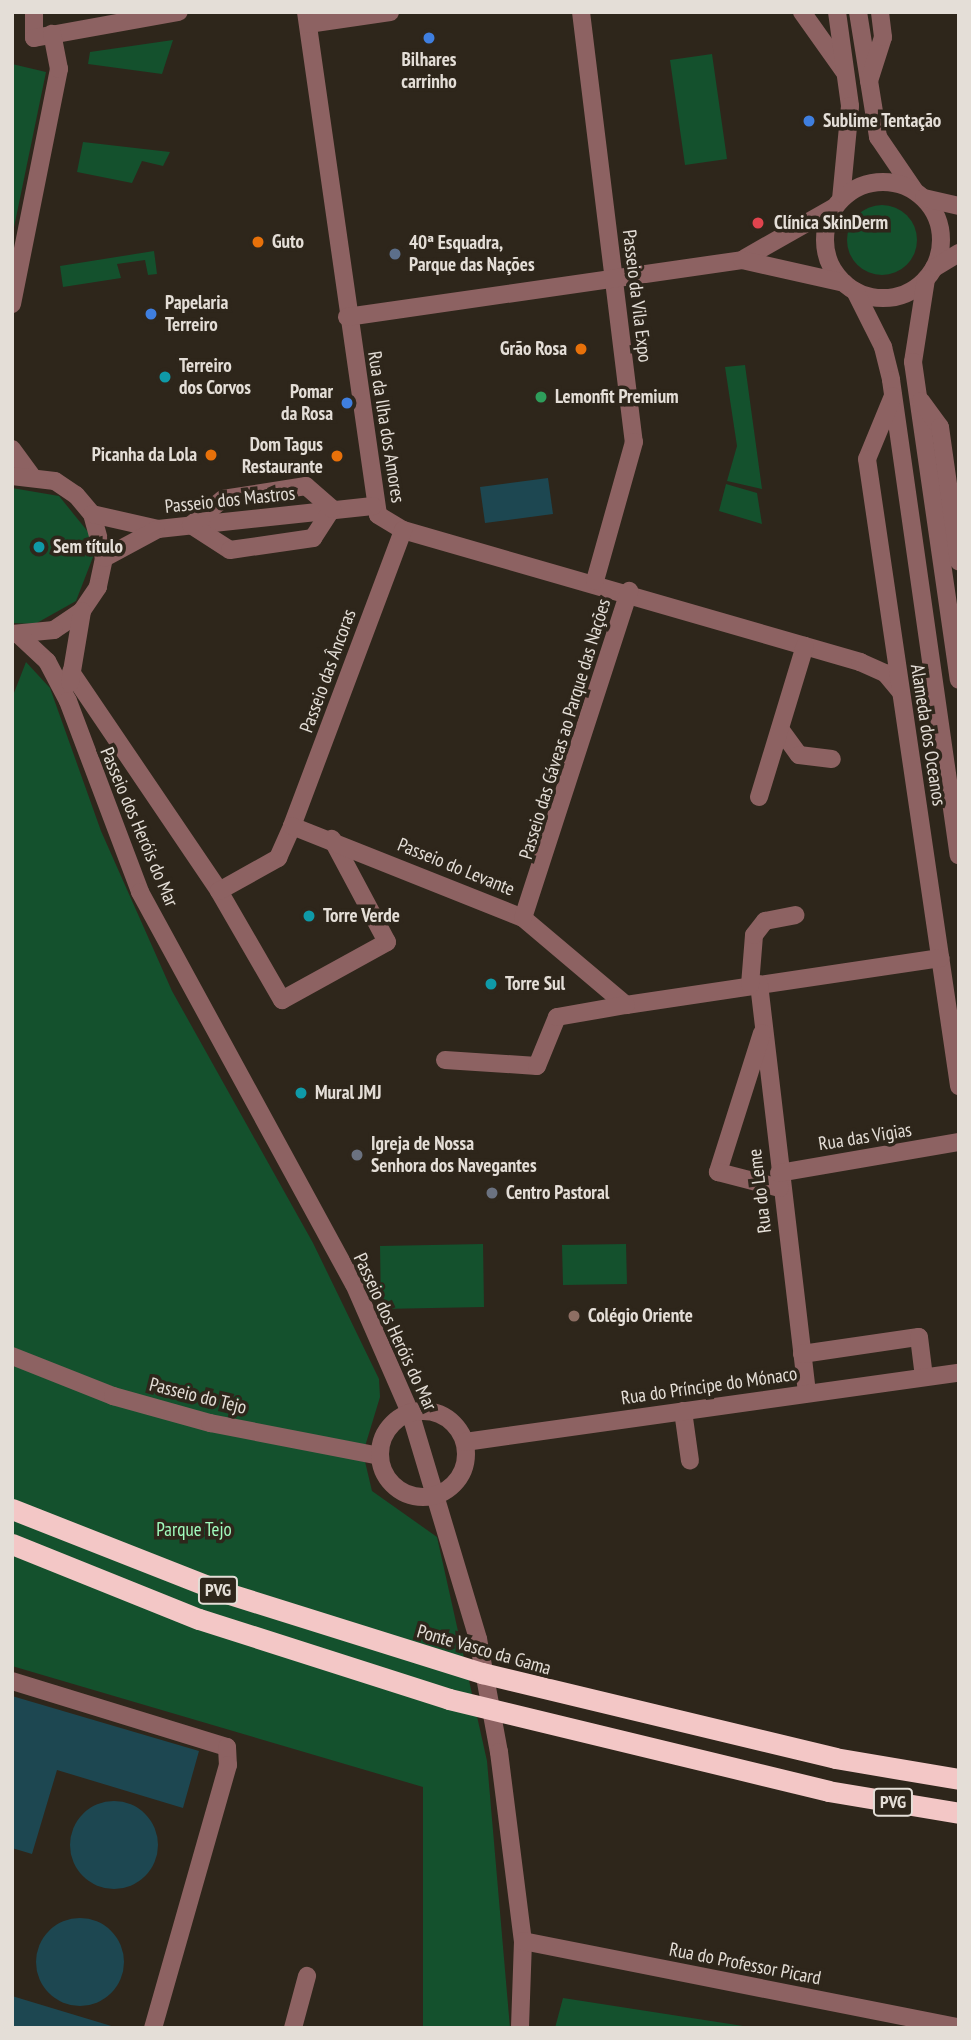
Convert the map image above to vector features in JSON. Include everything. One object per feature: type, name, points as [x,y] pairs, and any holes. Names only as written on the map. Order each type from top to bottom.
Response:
[{"type":"highway","name":"Ponte Vasco da Gama","points":[[12,1509],[220,1591],[415,1654],[728,1736],[959,1779]]},
{"type":"highway","name":"PVG","points":[[12,1544],[199,1619],[419,1690],[720,1768],[959,1813]]},
{"type":"street","points":[[34,12],[34,38],[179,12]]},
{"type":"street","points":[[307,18],[390,12]]},
{"type":"street","name":"Passeio da Vila Expo","points":[[581,12],[634,442],[595,581]]},
{"type":"street","points":[[802,12],[846,72]]},
{"type":"street","points":[[837,12],[846,72],[851,135],[826,253],[849,287]]},
{"type":"street","points":[[858,12],[868,84],[883,150],[919,194],[941,231],[930,274]]},
{"type":"street","points":[[868,84],[883,37],[880,12]]},
{"type":"street","name":"Rua da Ilha dos Amores","points":[[307,18],[373,506],[403,530],[595,581],[860,662],[886,673],[900,691]]},
{"type":"street","points":[[12,304],[59,69],[52,34]]},
{"type":"street","points":[[742,260],[870,183],[959,206]]},
{"type":"street","points":[[347,317],[742,260],[892,297],[959,253]]},
{"type":"street","name":"Alameda dos Oceanos","points":[[930,274],[913,344],[918,397],[959,680]]},
{"type":"street","name":"Alameda dos Oceanos","points":[[849,287],[883,347],[893,396],[959,855]]},
{"type":"street","name":"Alameda dos Oceanos","points":[[893,396],[866,452],[959,1086]]},
{"type":"street","points":[[918,397],[940,427],[957,530],[959,562]]},
{"type":"street","points":[[12,449],[31,475]]},
{"type":"street","points":[[12,476],[31,475],[73,492],[93,513],[104,558],[98,587],[82,611],[54,630],[16,635]]},
{"type":"street","points":[[306,486],[332,509],[313,538],[230,550],[191,525],[222,499],[306,486]]},
{"type":"street","name":"Passeio dos Mastros","points":[[93,513],[158,529],[373,506]]},
{"type":"street","points":[[104,558],[158,529]]},
{"type":"street","name":"Passeio das Âncoras","points":[[292,825],[403,530]]},
{"type":"street","name":"Passeio das Gáveas ao Parque das Nações","points":[[523,918],[629,591]]},
{"type":"street","points":[[68,701],[82,611]]},
{"type":"street","name":"Passeio dos Heróis do Mar","points":[[16,635],[47,661],[68,701],[140,892],[354,1284],[410,1412],[439,1495],[478,1639],[506,1795],[523,1941],[520,2028]]},
{"type":"street","points":[[860,662],[885,655],[892,636]]},
{"type":"street","points":[[760,797],[806,646]]},
{"type":"street","points":[[71,672],[219,891],[282,1000],[387,942],[332,839]]},
{"type":"street","points":[[780,729],[799,755],[832,759]]},
{"type":"street","points":[[219,891],[278,858],[292,825]]},
{"type":"street","name":"Passeio do Levante","points":[[292,825],[523,918],[626,1006]]},
{"type":"street","name":"Rua do Leme","points":[[795,915],[765,921],[754,936],[754,984],[764,1026],[807,1393]]},
{"type":"street","points":[[445,1059],[537,1066],[547,1030],[557,1017],[754,984],[941,958]]},
{"type":"street","points":[[764,1026],[718,1172],[780,1180]]},
{"type":"street","name":"Rua das Vigias","points":[[780,1180],[959,1142]]},
{"type":"street","points":[[802,1354],[919,1337],[924,1377]]},
{"type":"street","name":"Passeio do Tejo","points":[[12,1356],[113,1396],[210,1423],[380,1456]]},
{"type":"street","name":"Rua do Príncipe do Mónaco","points":[[465,1442],[959,1373]]},
{"type":"street","points":[[683,1411],[690,1461]]},
{"type":"street","points":[[410,1412],[446,1418],[465,1442],[461,1475],[439,1495],[402,1492],[386,1477],[380,1456],[390,1427],[410,1412]]},
{"type":"street","points":[[12,1681],[227,1747],[228,1765],[152,2028]]},
{"type":"street","name":"Rua do Professor Picard","points":[[523,1941],[959,2027]]},
{"type":"street","points":[[293,2028],[307,1976]]},
{"type":"green space","points":[[173,40],[162,74],[88,64],[90,52]]},
{"type":"green space","points":[[712,54],[727,159],[685,165],[670,60]]},
{"type":"green space","points":[[12,64],[46,72],[12,237]]},
{"type":"green space","points":[[83,142],[170,152],[163,166],[142,161],[132,183],[77,172]]},
{"type":"green space","points":[[882,205],[907,215],[917,240],[907,265],[882,275],[857,265],[847,240],[857,215]]},
{"type":"green space","points":[[154,251],[157,274],[148,275],[145,260],[117,264],[121,278],[63,287],[60,266]]},
{"type":"green space","points":[[745,365],[762,489],[727,481],[737,446],[725,367]]},
{"type":"green space","points":[[726,484],[757,493],[762,524],[719,511]]},
{"type":"green space","points":[[12,488],[59,496],[89,533],[93,557],[76,601],[35,624],[12,623]]},
{"type":"green space","name":"Parque Tejo","points":[[26,662],[50,688],[101,831],[172,991],[313,1243],[379,1379],[380,1397],[363,1453],[372,1491],[437,1537],[487,1761],[510,2028],[423,2028],[423,1787],[12,1666],[12,698]]},
{"type":"green space","points":[[483,1244],[484,1307],[381,1309],[380,1246]]},
{"type":"green space","points":[[626,1244],[627,1284],[563,1285],[562,1245]]},
{"type":"green space","points":[[563,1998],[756,2028],[555,2028]]},
{"type":"water","points":[[548,478],[553,514],[485,523],[480,487]]},
{"type":"water","points":[[12,1696],[199,1751],[183,1808],[57,1770],[32,1854],[12,1848]]},
{"type":"water","points":[[114,1801],[131,1805],[145,1814],[154,1828],[158,1845],[154,1862],[145,1876],[131,1885],[114,1889],[97,1885],[83,1876],[74,1862],[70,1845],[74,1828],[83,1814],[97,1805]]},
{"type":"water","points":[[80,1918],[97,1921],[111,1931],[121,1945],[124,1962],[121,1979],[111,1993],[97,2003],[80,2006],[63,2003],[49,1993],[39,1979],[36,1962],[39,1945],[49,1931],[63,1921]]},
{"type":"water","points":[[12,1996],[118,2028],[12,2028]]},
{"type":"place","name":"Bilhares carrinho","points":[[429,38]]},
{"type":"place","name":"Sublime Tentação","points":[[809,121]]},
{"type":"place","name":"Clínica SkinDerm","points":[[758,223]]},
{"type":"place","name":"Guto","points":[[258,242]]},
{"type":"place","name":"40ª Esquadra, Parque das Nações","points":[[395,254]]},
{"type":"place","name":"Papelaria Terreiro","points":[[151,314]]},
{"type":"place","name":"Grão Rosa","points":[[581,349]]},
{"type":"place","name":"Terreiro dos Corvos","points":[[165,377]]},
{"type":"place","name":"Lemonfit Premium","points":[[541,397]]},
{"type":"place","name":"Pomar da Rosa","points":[[347,403]]},
{"type":"place","name":"Picanha da Lola","points":[[211,455]]},
{"type":"place","name":"Dom Tagus Restaurante","points":[[337,456]]},
{"type":"place","name":"Sem título","points":[[39,547]]},
{"type":"place","name":"Torre Verde","points":[[309,916]]},
{"type":"place","name":"Torre Sul","points":[[491,984]]},
{"type":"place","name":"Mural JMJ","points":[[301,1093]]},
{"type":"place","name":"Igreja de Nossa Senhora dos Navegantes","points":[[357,1155]]},
{"type":"place","name":"Centro Pastoral","points":[[492,1193]]},
{"type":"place","name":"Colégio Oriente","points":[[574,1316]]}]
